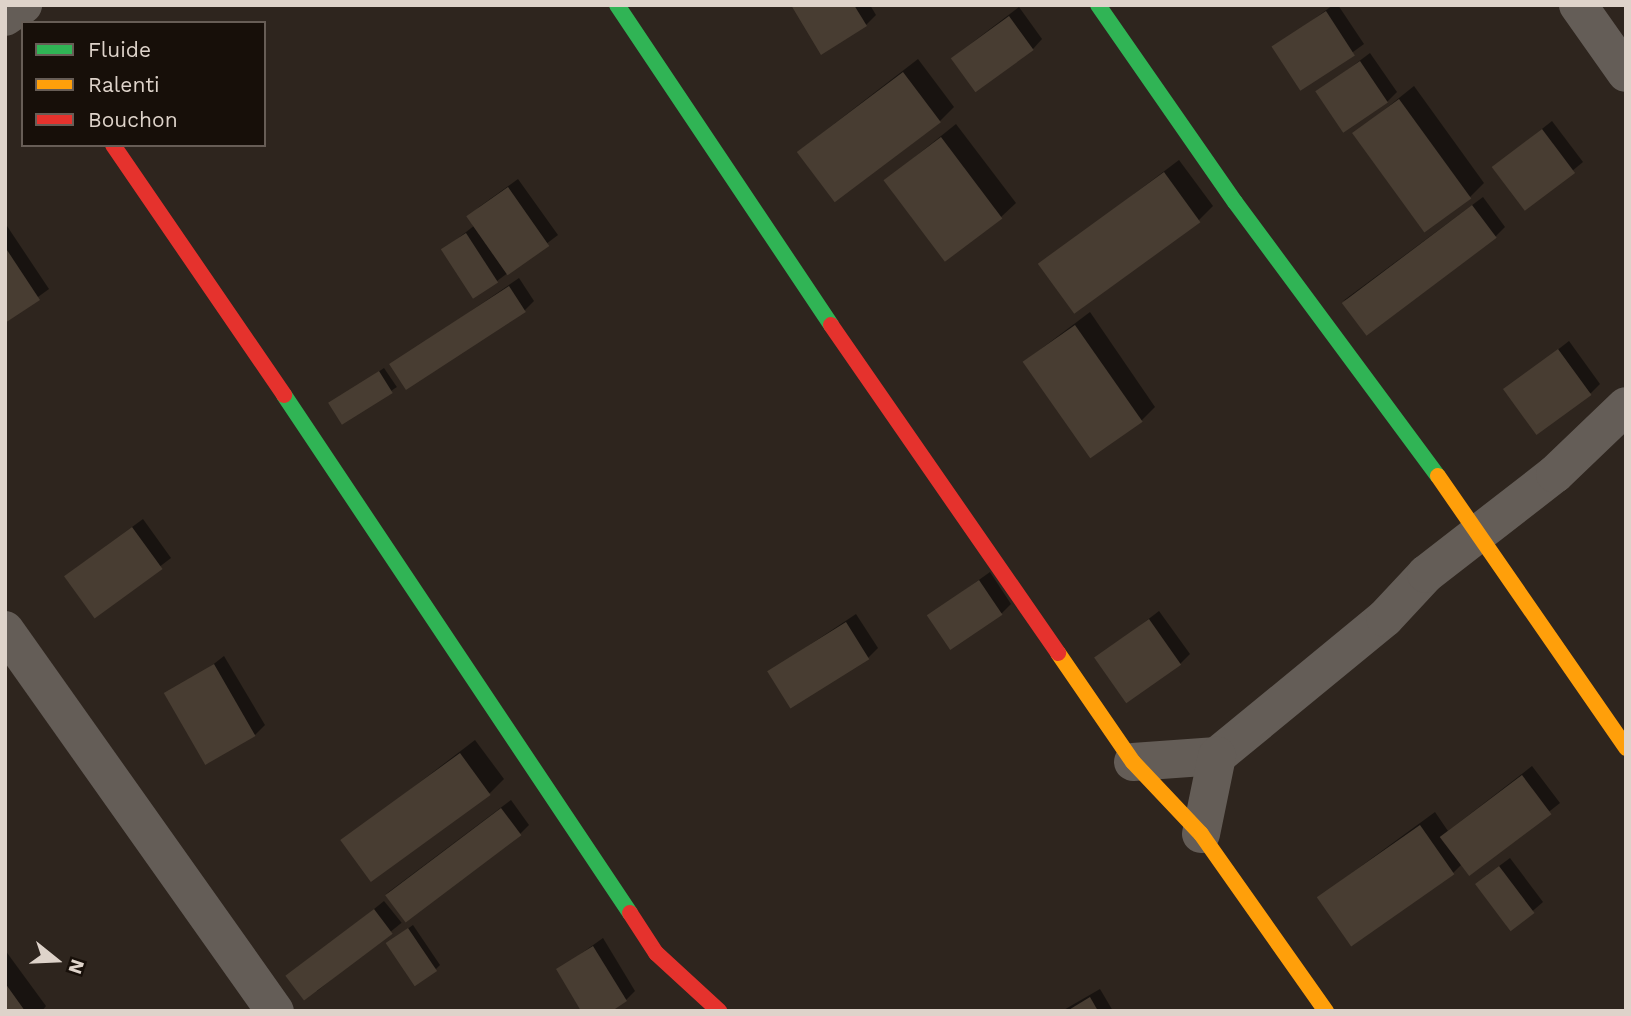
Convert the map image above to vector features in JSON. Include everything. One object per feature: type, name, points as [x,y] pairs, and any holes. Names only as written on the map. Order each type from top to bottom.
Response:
[{"type":"street","points":[[617,5],[807,293],[1133,762],[1201,834],[1326,1011]]},
{"type":"street","points":[[1098,5],[1235,202],[1479,532],[1626,748]]},
{"type":"street","points":[[1578,5],[1626,73]]},
{"type":"street","points":[[114,147],[656,953],[719,1011]]},
{"type":"street","points":[[1133,762],[1217,756],[1385,618],[1426,574],[1555,474],[1626,406]]},
{"type":"street","points":[[5,630],[275,1011]]},
{"type":"street","points":[[1201,834],[1217,756]]},
{"type":"building","points":[[791,5],[854,5],[867,26],[821,55]]},
{"type":"building","points":[[1326,11],[1355,55],[1300,91],[1271,46]]},
{"type":"building","points":[[1009,16],[1034,50],[975,92],[951,58]]},
{"type":"building","points":[[1360,61],[1388,102],[1343,133],[1315,91]]},
{"type":"building","points":[[903,72],[941,122],[835,202],[797,152]]},
{"type":"building","points":[[1399,99],[1471,199],[1424,233],[1352,133]]},
{"type":"building","points":[[1542,129],[1575,173],[1525,211],[1492,167]]},
{"type":"building","points":[[941,137],[1002,218],[945,262],[883,180]]},
{"type":"building","points":[[1164,172],[1200,222],[1074,314],[1038,264]]},
{"type":"building","points":[[508,187],[549,246],[508,275],[466,216]]},
{"type":"building","points":[[1472,205],[1497,238],[1366,336],[1342,303]]},
{"type":"building","points":[[466,233],[498,282],[473,299],[441,249]]},
{"type":"building","points":[[5,247],[40,300],[5,323]]},
{"type":"building","points":[[509,286],[526,312],[406,390],[389,364]]},
{"type":"building","points":[[1075,325],[1143,422],[1090,458],[1023,362]]},
{"type":"building","points":[[1558,349],[1592,395],[1536,435],[1503,389]]},
{"type":"building","points":[[379,371],[393,393],[342,425],[328,403]]},
{"type":"building","points":[[132,527],[163,569],[95,618],[64,576]]},
{"type":"building","points":[[979,580],[1002,615],[950,650],[927,615]]},
{"type":"building","points":[[1149,619],[1181,665],[1126,703],[1094,657]]},
{"type":"building","points":[[846,622],[869,659],[790,709],[767,671]]},
{"type":"building","points":[[214,664],[256,736],[205,765],[164,693]]},
{"type":"building","points":[[460,753],[491,795],[371,882],[340,840]]},
{"type":"building","points":[[1522,775],[1551,814],[1469,876],[1440,837]]},
{"type":"building","points":[[501,808],[521,835],[406,922],[385,895]]},
{"type":"building","points":[[1420,825],[1454,874],[1351,946],[1317,897]]},
{"type":"building","points":[[1499,866],[1535,913],[1511,931],[1475,884]]},
{"type":"building","points":[[374,909],[393,934],[304,1001],[285,976]]},
{"type":"building","points":[[408,928],[437,971],[415,986],[386,943]]},
{"type":"building","points":[[593,946],[627,1001],[612,1011],[581,1011],[556,969]]},
{"type":"building","points":[[5,983],[25,1011],[5,1011]]},
{"type":"building","points":[[1090,997],[1098,1011],[1067,1011]]},
{"type":"traffic: fast","points":[[617,5],[831,325]]},
{"type":"traffic: fast","points":[[1098,5],[1235,202],[1438,476]]},
{"type":"traffic: fast","points":[[284,395],[630,913]]},
{"type":"traffic: slow","points":[[1438,476],[1626,748]]},
{"type":"traffic: slow","points":[[1058,653],[1133,762],[1201,834],[1326,1011]]},
{"type":"traffic: jam","points":[[114,147],[284,395]]},
{"type":"traffic: jam","points":[[831,325],[1058,653]]},
{"type":"traffic: jam","points":[[630,913],[656,953],[719,1011]]}]
